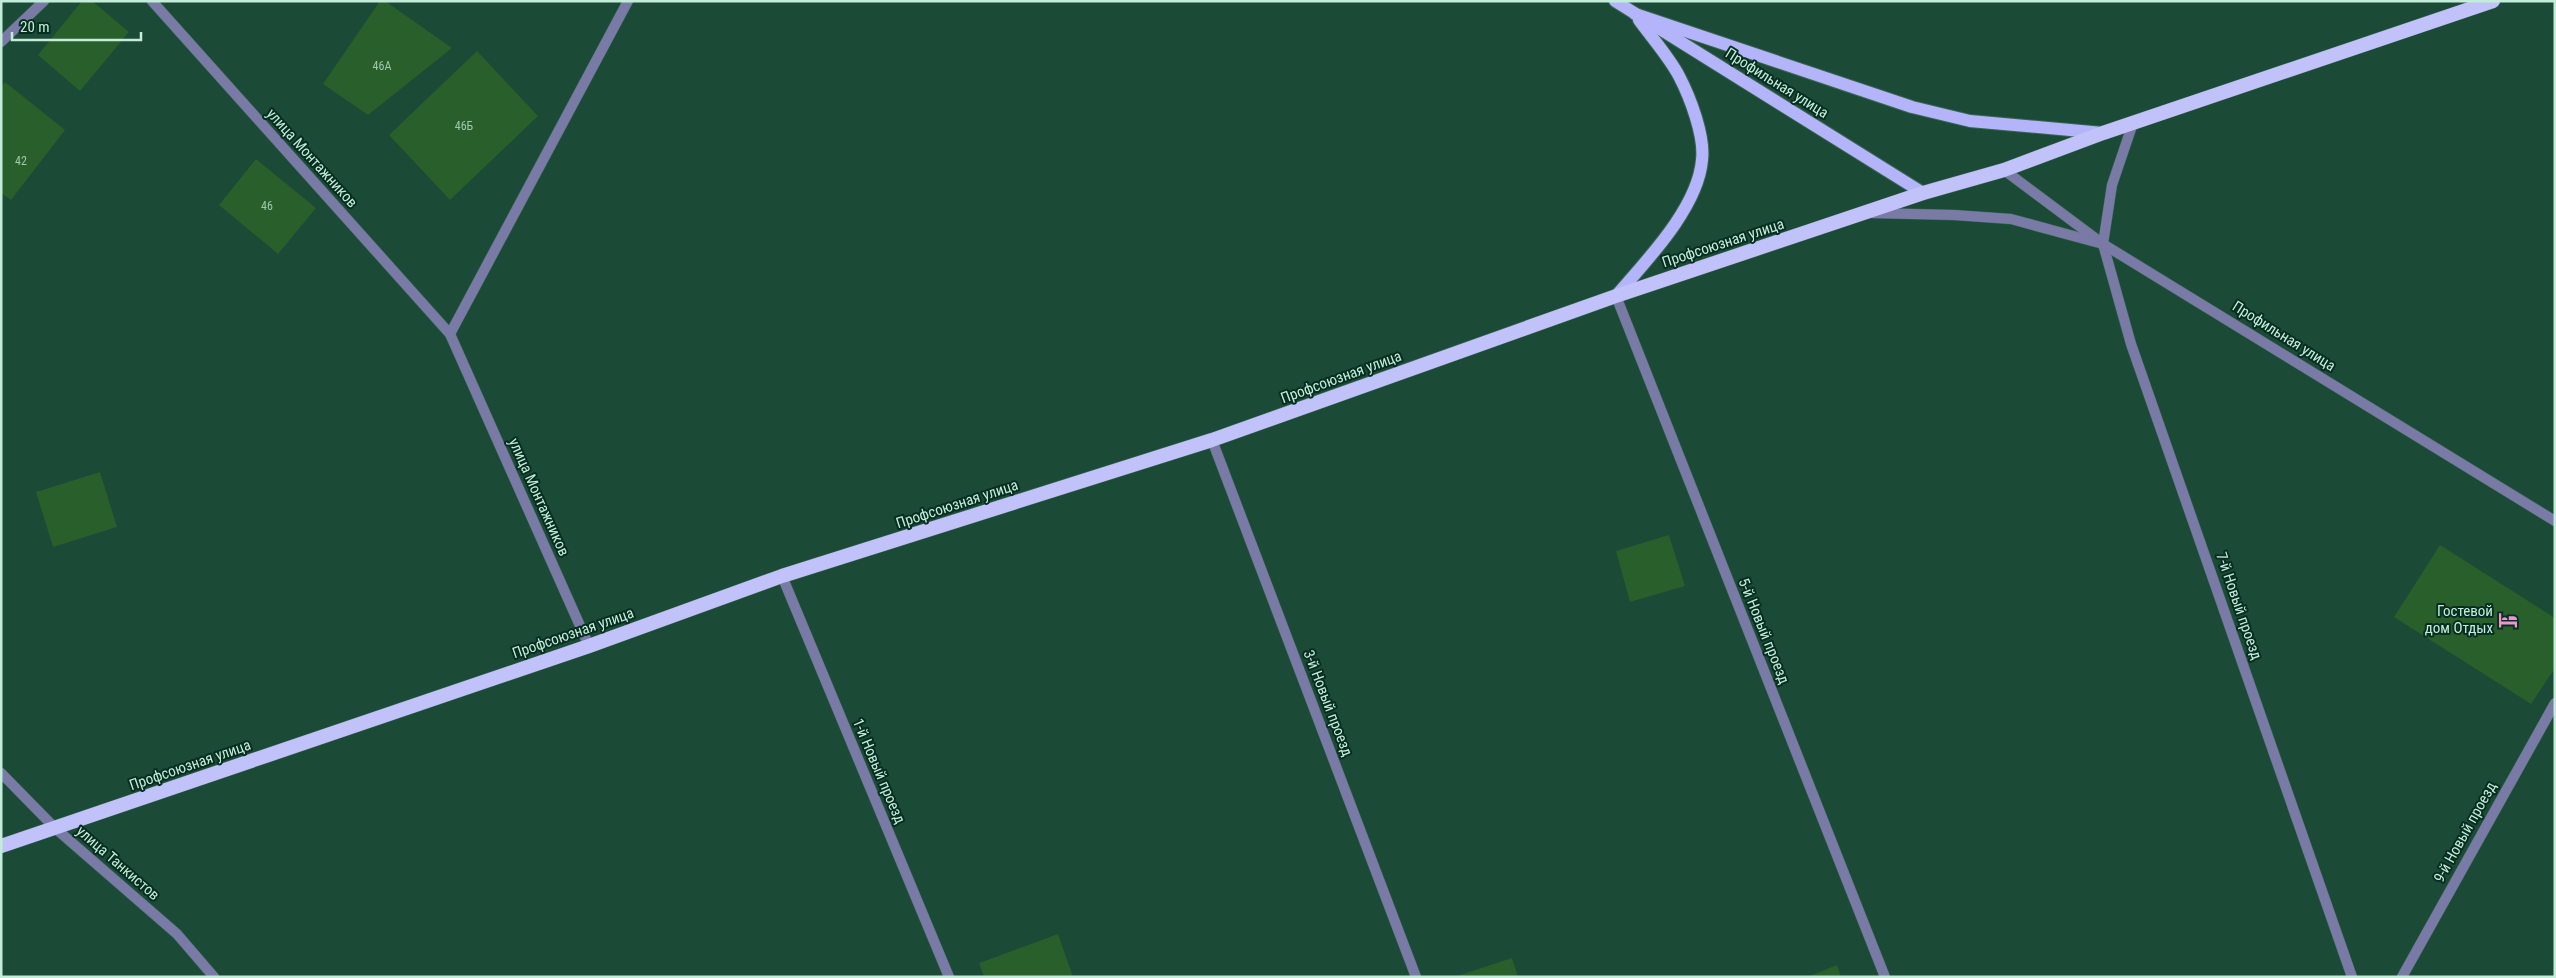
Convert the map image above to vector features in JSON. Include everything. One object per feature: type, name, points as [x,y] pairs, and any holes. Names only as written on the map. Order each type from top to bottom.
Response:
[{"type":"highway","name":"Профсоюзная улица","points":[[1,846],[589,646],[782,576],[1212,440],[1616,296],[1923,193],[2004,170],[2104,133],[2493,1]]},
{"type":"main road","name":"Профильная улица","points":[[1615,1],[1923,193]]},
{"type":"main road","points":[[1635,14],[1912,107],[1970,121],[2104,133]]},
{"type":"main road","points":[[1616,296],[1665,239],[1691,196],[1702,160],[1699,129],[1678,76],[1635,14]]},
{"type":"street","points":[[1,42],[44,1]]},
{"type":"street","name":"улица Монтажников","points":[[152,1],[450,334],[589,646]]},
{"type":"street","points":[[450,334],[628,1]]},
{"type":"street","points":[[1863,213],[1954,215],[2011,219],[2103,244],[2112,185],[2133,123]]},
{"type":"street","name":"Профильная улица","points":[[2004,170],[2103,244],[2555,521]]},
{"type":"street","name":"7-й Новый проезд","points":[[2103,244],[2131,344],[2352,977]]},
{"type":"street","name":"5-й Новый проезд","points":[[1616,296],[1885,977]]},
{"type":"street","name":"3-й Новый проезд","points":[[1212,440],[1416,977]]},
{"type":"street","name":"1-й Новый проезд","points":[[782,576],[949,977]]},
{"type":"street","name":"9-й Новый проезд","points":[[2402,977],[2555,703]]},
{"type":"street","name":"улица Танкистов","points":[[1,772],[55,828],[177,934],[214,977]]},
{"type":"building","points":[[82,1],[92,1],[129,32],[80,91],[38,55]]},
{"type":"building","points":[[380,1],[385,1],[452,48],[368,115],[323,84]]},
{"type":"building","points":[[477,51],[538,116],[450,200],[389,135]]},
{"type":"building","points":[[5,82],[65,130],[11,200],[1,193],[1,87]]},
{"type":"building","points":[[256,159],[316,208],[278,254],[219,205]]},
{"type":"building","points":[[100,472],[117,527],[53,547],[36,492]]},
{"type":"building","points":[[1669,535],[1685,586],[1630,602],[1616,551]]},
{"type":"building","points":[[2440,545],[2555,618],[2555,668],[2531,704],[2394,617]]},
{"type":"building","points":[[1058,934],[1073,977],[984,977],[979,963]]},
{"type":"building","points":[[1512,958],[1518,977],[1457,977],[1457,976]]},
{"type":"building","points":[[1837,965],[1841,977],[1807,977]]},
{"type":"place","name":"Гостевой дом Отдых","points":[[2508,620]]}]
